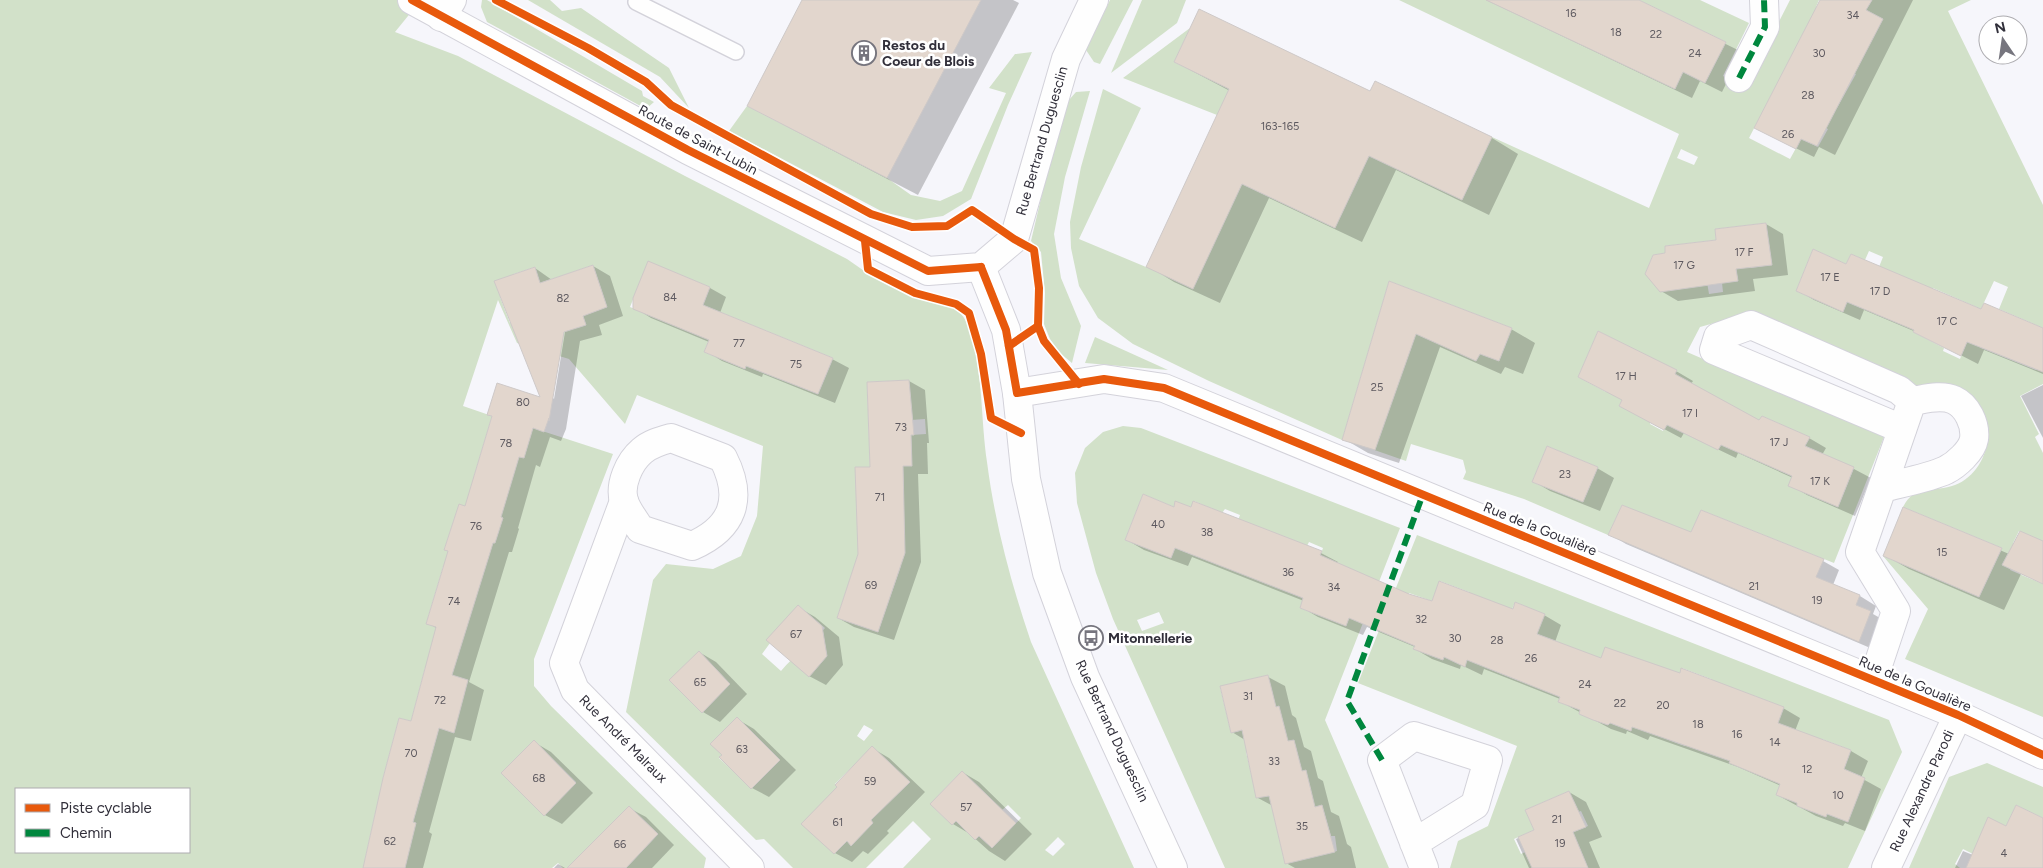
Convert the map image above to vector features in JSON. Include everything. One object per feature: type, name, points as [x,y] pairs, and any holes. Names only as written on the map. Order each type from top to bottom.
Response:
[{"type":"street","name":"Route de Saint-Lubin","points":[[412,0],[447,9],[688,150],[928,271],[981,268]]},
{"type":"street","name":"Rue Bertrand Duguesclin","points":[[1094,0],[1066,59],[1014,239],[981,268],[1006,330],[1017,393],[1026,479],[1047,573],[1085,677],[1174,868]]},
{"type":"street","points":[[1738,78],[1765,27],[1764,0]]},
{"type":"street","points":[[1882,488],[1946,470],[1965,455],[1974,440],[1973,425],[1968,412],[1954,400],[1940,397],[1912,401],[1899,390],[1751,325],[1718,337],[1714,350],[1902,429]]},
{"type":"street","name":"Rue de la Goualière","points":[[1017,393],[1104,379],[1164,388],[1958,715],[2043,755]]},
{"type":"street","name":"Rue de la Goualière","points":[[1872,680],[1896,612],[1860,552],[1912,401]]},
{"type":"street","name":"Rue André Malraux","points":[[624,501],[564,663],[575,690],[750,868]]},
{"type":"street","name":"Rue Alexandre Parodi","points":[[1886,868],[1958,715]]},
{"type":"street","points":[[1414,843],[1424,868]]},
{"type":"lane","points":[[636,2],[736,52]]},
{"type":"green space","points":[[0,0],[421,0],[395,32],[458,56],[847,259],[870,275],[953,307],[966,320],[976,353],[990,485],[1010,575],[1031,642],[1134,868],[903,868],[931,839],[913,821],[866,868],[793,868],[764,839],[756,840],[626,712],[653,580],[666,564],[713,569],[741,556],[757,516],[763,446],[637,395],[625,424],[569,359],[517,343],[498,300],[463,406],[492,416],[474,476],[510,486],[519,457],[524,458],[533,428],[613,454],[534,659],[534,686],[551,706],[706,858],[704,868],[626,868],[658,834],[629,806],[597,868],[563,868],[558,863],[552,868],[405,868],[375,814],[365,859],[397,868],[0,868]],"holes":[[[648,262],[710,287],[692,332],[630,307]],[[593,265],[607,307],[583,316],[586,325],[577,328],[528,316],[510,323],[500,297],[519,289],[514,274],[535,267],[540,283]],[[720,312],[833,358],[818,394],[746,366],[745,369],[704,352]],[[909,380],[911,420],[925,419],[926,434],[911,435],[912,465],[903,466],[904,527],[870,467],[867,382]],[[459,505],[503,518],[495,543],[487,542],[444,550]],[[859,552],[901,566],[878,632],[837,618]],[[443,567],[482,578],[426,624]],[[798,605],[825,628],[781,671],[762,654]],[[699,651],[730,684],[702,713],[670,680]],[[425,668],[468,680],[454,732],[439,728],[422,789],[383,778],[399,718],[411,721]],[[864,725],[873,730],[864,741],[857,736]],[[534,741],[576,782],[544,816]],[[872,747],[885,806],[871,820],[873,823],[851,845],[847,841],[834,854],[837,787],[835,784]],[[722,755],[780,760],[751,788],[719,758]],[[962,771],[1002,810],[1008,805],[1021,818],[992,848],[979,836],[974,839],[956,821],[952,825],[930,804]],[[1058,837],[1065,844],[1053,856],[1045,850]]]},
{"type":"green space","points":[[482,0],[487,0],[642,91],[643,96],[654,102],[646,109],[487,22],[481,7]]},
{"type":"green space","points":[[528,0],[550,0],[562,11],[581,8],[669,68],[689,108],[660,77]]},
{"type":"green space","points":[[1110,0],[1133,0],[1100,64],[1094,62],[1086,50]]},
{"type":"green space","points":[[1142,0],[1186,0],[1177,23],[1111,73]]},
{"type":"green space","points":[[1399,0],[1505,0],[1601,54],[1675,89],[1683,72],[1705,83],[1726,42],[1639,0],[1700,0],[1749,23],[1723,76],[1745,88],[1790,0],[1819,0],[1816,7],[1874,36],[1883,19],[1866,10],[1872,0],[1971,0],[1948,11],[2043,205],[2043,328],[1999,309],[2008,287],[1994,281],[1981,309],[1933,288],[1913,332],[1944,348],[1943,351],[1960,359],[1970,334],[1981,348],[2036,370],[2043,354],[2043,384],[2020,396],[2039,434],[2035,437],[2043,453],[2043,551],[2032,537],[2019,531],[2013,543],[2019,546],[2010,570],[2043,584],[2043,717],[1905,659],[1928,609],[1883,556],[1979,597],[2002,548],[1903,507],[1908,499],[1919,492],[1955,485],[1970,476],[1981,462],[1987,445],[1987,427],[1919,388],[1747,314],[1700,327],[1687,352],[1884,437],[1834,563],[1701,510],[1691,532],[1626,525],[1632,509],[1622,505],[1608,535],[1524,499],[1463,479],[1466,472],[1463,460],[1411,444],[1406,461],[1360,445],[1421,317],[1465,348],[1463,355],[1476,361],[1480,354],[1499,361],[1512,328],[1389,281],[1342,440],[1209,381],[1133,344],[1098,318],[1079,286],[1071,248],[1070,222],[1081,167],[1103,89],[1141,108],[1079,239],[1146,267],[1242,184],[1335,228],[1357,181],[1351,147],[1462,200],[1492,137],[1649,208],[1679,134]],"holes":[[[1808,24],[1849,45],[1839,65],[1856,74],[1837,108],[1821,100],[1811,120],[1828,129],[1818,147],[1801,139],[1790,159],[1749,138]],[[1681,149],[1698,157],[1694,165],[1677,158]],[[1766,223],[1772,265],[1751,268],[1751,265],[1736,267],[1738,281],[1722,283],[1723,292],[1709,294],[1707,282],[1645,274],[1653,255],[1665,253],[1665,246],[1716,240],[1715,229]],[[1813,249],[1846,264],[1851,254],[1865,260],[1869,251],[1883,257],[1879,267],[1912,281],[1895,322],[1875,314],[1864,305],[1861,308],[1847,302],[1843,312],[1796,291]],[[1598,331],[1676,370],[1674,374],[1734,418],[1718,449],[1668,422],[1663,431],[1650,424],[1651,419],[1619,406],[1626,393],[1606,392],[1578,377]],[[1762,416],[1809,437],[1805,446],[1854,468],[1838,507],[1792,476],[1744,455]],[[1547,446],[1598,467],[1586,495],[1571,497],[1532,482]]]},
{"type":"green space","points":[[1190,28],[1174,62],[1251,99],[1217,115],[1123,78]]},
{"type":"green space","points":[[1032,52],[1008,105],[971,199],[943,216],[916,220],[883,212],[729,131],[747,106],[887,178],[911,195],[940,201],[962,191],[1006,93],[989,88],[1015,54]]},
{"type":"green space","points":[[1090,91],[1065,177],[1054,234],[1061,278],[1081,326],[1072,363],[1060,353],[1050,339],[1044,324],[1045,293],[1041,252],[1031,241],[1054,143],[1069,100],[1076,92]]},
{"type":"green space","points":[[1095,337],[1168,370],[1085,363]]},
{"type":"green space","points":[[1123,426],[1141,428],[1400,528],[1325,720],[1389,868],[1225,868],[1113,619],[1096,573],[1077,503],[1075,473],[1085,448],[1103,432]],"holes":[[[1143,494],[1174,507],[1175,502],[1191,507],[1194,501],[1222,513],[1225,509],[1240,515],[1221,566],[1175,548],[1171,558],[1125,540]],[[1277,535],[1307,546],[1309,542],[1323,548],[1318,562],[1365,575],[1346,626],[1300,608],[1303,598],[1259,581]],[[1159,612],[1164,623],[1142,631],[1137,620]],[[1268,675],[1276,707],[1279,707],[1283,721],[1231,733],[1220,687]],[[1294,740],[1302,771],[1306,771],[1310,787],[1257,798],[1246,752]],[[1322,805],[1331,836],[1335,836],[1337,851],[1285,863],[1274,816]]]},
{"type":"green space","points":[[1417,535],[1889,720],[1902,752],[1848,868],[1588,868],[1581,852],[1569,834],[1588,826],[1581,811],[1578,812],[1569,791],[1525,810],[1534,830],[1514,839],[1521,854],[1525,852],[1532,868],[1450,868],[1458,841],[1488,826],[1517,746],[1358,683]],"holes":[[[1440,581],[1469,592],[1461,612],[1507,622],[1515,602],[1544,614],[1537,634],[1558,642],[1519,681],[1489,669],[1468,657],[1465,666],[1444,657],[1442,660],[1414,649],[1415,646],[1393,636],[1409,593],[1432,601]],[[1605,648],[1674,688],[1682,668],[1711,679],[1703,699],[1754,696],[1783,707],[1776,727],[1815,758],[1822,739],[1851,750],[1844,769],[1848,822],[1827,814],[1826,817],[1797,806],[1797,803],[1776,795],[1782,780],[1755,773],[1729,763],[1730,760],[1687,743],[1685,746],[1672,741],[1634,722],[1631,731],[1610,723],[1608,725],[1579,714],[1580,710],[1558,702],[1575,659],[1598,667]]]},
{"type":"green space","points":[[1987,763],[2043,787],[2043,818],[2016,805],[2006,826],[1988,818],[1981,858],[1963,849],[1955,864],[1960,868],[1909,868],[1949,777]]},
{"type":"building","name":"Restos du Coeur de Blois","points":[[802,0],[981,0],[887,178],[747,106]]},
{"type":"building","points":[[1486,0],[1639,0],[1726,42],[1705,83],[1683,72],[1675,89]]},
{"type":"building","points":[[1820,0],[1872,0],[1866,10],[1883,19],[1817,146],[1801,139],[1796,149],[1754,128]]},
{"type":"building","points":[[1199,9],[1370,91],[1375,81],[1492,137],[1462,200],[1369,156],[1335,228],[1242,184],[1193,289],[1146,267],[1229,89],[1174,62]]},
{"type":"building","points":[[1766,223],[1772,265],[1736,269],[1738,281],[1660,292],[1645,274],[1653,255],[1665,253],[1665,246],[1716,240],[1715,229]]},
{"type":"building","points":[[1813,249],[1846,264],[1851,254],[1981,309],[1984,303],[2043,328],[2043,372],[1967,342],[1961,356],[1913,332],[1914,330],[1847,302],[1843,312],[1796,291]]},
{"type":"building","points":[[648,261],[710,287],[703,305],[833,358],[818,394],[746,366],[745,369],[704,352],[709,340],[633,309],[633,298]]},
{"type":"building","points":[[593,265],[607,307],[583,316],[586,325],[564,332],[549,421],[549,418],[544,432],[533,428],[524,458],[519,457],[501,517],[503,518],[495,543],[493,543],[452,675],[468,680],[454,733],[439,728],[413,822],[416,823],[405,868],[363,868],[383,778],[399,718],[411,721],[436,627],[426,624],[448,551],[444,550],[459,504],[465,506],[492,416],[487,415],[497,383],[540,397],[494,281],[535,267],[540,283]]},
{"type":"building","points":[[1389,281],[1512,328],[1499,361],[1480,354],[1476,361],[1416,334],[1375,450],[1342,440]]},
{"type":"building","points":[[1598,331],[1677,370],[1675,374],[1759,420],[1762,416],[1810,437],[1805,446],[1854,467],[1838,507],[1788,486],[1792,476],[1721,445],[1718,450],[1667,425],[1664,430],[1619,406],[1622,400],[1578,377]]},
{"type":"building","points":[[909,380],[914,435],[911,435],[912,466],[903,466],[905,553],[878,632],[837,618],[858,554],[855,467],[870,467],[867,382]]},
{"type":"building","points":[[1547,446],[1598,467],[1583,502],[1532,482]]},
{"type":"building","points":[[1143,494],[1174,507],[1175,501],[1191,507],[1193,501],[1322,551],[1320,555],[1409,594],[1432,601],[1439,581],[1513,609],[1515,602],[1545,614],[1537,634],[1601,658],[1605,647],[1680,673],[1681,668],[1784,707],[1778,723],[1851,750],[1844,769],[1865,778],[1848,822],[1827,814],[1826,817],[1797,806],[1797,803],[1776,795],[1780,784],[1729,763],[1730,761],[1632,727],[1631,731],[1610,723],[1608,725],[1593,720],[1579,714],[1580,710],[1558,702],[1560,697],[1467,660],[1465,667],[1444,657],[1443,660],[1413,649],[1415,646],[1349,618],[1346,626],[1300,608],[1303,598],[1175,548],[1171,558],[1125,540]]},
{"type":"building","points":[[1622,505],[1691,532],[1701,510],[1824,559],[1816,577],[1860,595],[1856,605],[1871,611],[1859,642],[1608,535]]},
{"type":"building","points":[[1903,507],[2002,548],[1979,597],[1883,556]]},
{"type":"building","points":[[2020,531],[2043,541],[2043,584],[2002,565]]},
{"type":"building","points":[[798,605],[822,626],[827,656],[809,677],[766,640]]},
{"type":"building","points":[[699,651],[730,684],[702,713],[669,680]]},
{"type":"building","points":[[1268,675],[1276,707],[1279,706],[1288,741],[1294,740],[1302,771],[1306,770],[1315,807],[1322,805],[1335,852],[1285,864],[1269,796],[1256,798],[1242,730],[1231,733],[1220,686]]},
{"type":"building","points":[[737,717],[780,760],[751,789],[719,757],[722,755],[710,744]]},
{"type":"building","points":[[534,740],[576,783],[544,816],[501,773]]},
{"type":"building","points":[[872,746],[910,782],[871,820],[873,823],[851,846],[847,841],[834,854],[801,824],[837,787],[835,785]]},
{"type":"building","points":[[962,771],[1016,823],[992,848],[979,836],[975,840],[956,821],[952,825],[930,804]]},
{"type":"building","points":[[1569,791],[1586,827],[1573,832],[1588,868],[1532,868],[1518,837],[1534,830],[1525,810]]},
{"type":"building","points":[[2016,805],[2043,818],[2043,868],[1966,868],[1988,817],[2006,826]]},
{"type":"building","points":[[629,806],[658,834],[626,868],[567,868]]},
{"type":"marked path","points":[[1739,78],[1765,27],[1764,0]]},
{"type":"marked path","points":[[1382,760],[1347,701],[1423,494]]},
{"type":"cycle path","points":[[412,0],[688,150],[928,271],[981,267]]},
{"type":"cycle path","points":[[496,0],[588,48],[646,82],[671,105],[871,214],[912,227],[947,226],[972,210],[1014,239],[1034,250],[1039,288],[1038,326],[1009,346]]},
{"type":"cycle path","points":[[865,241],[868,269],[915,293],[956,304],[969,313],[981,354],[991,418],[1021,433]]},
{"type":"cycle path","points":[[981,267],[1006,330],[1017,393],[1104,379],[1164,388],[1958,715],[2043,755]]},
{"type":"cycle path","points":[[1038,326],[1044,341],[1079,384]]},
{"type":"place","name":"Restos du Coeur de Blois","points":[[864,53]]},
{"type":"place","name":"Mitonnellerie","points":[[1091,638]]}]
